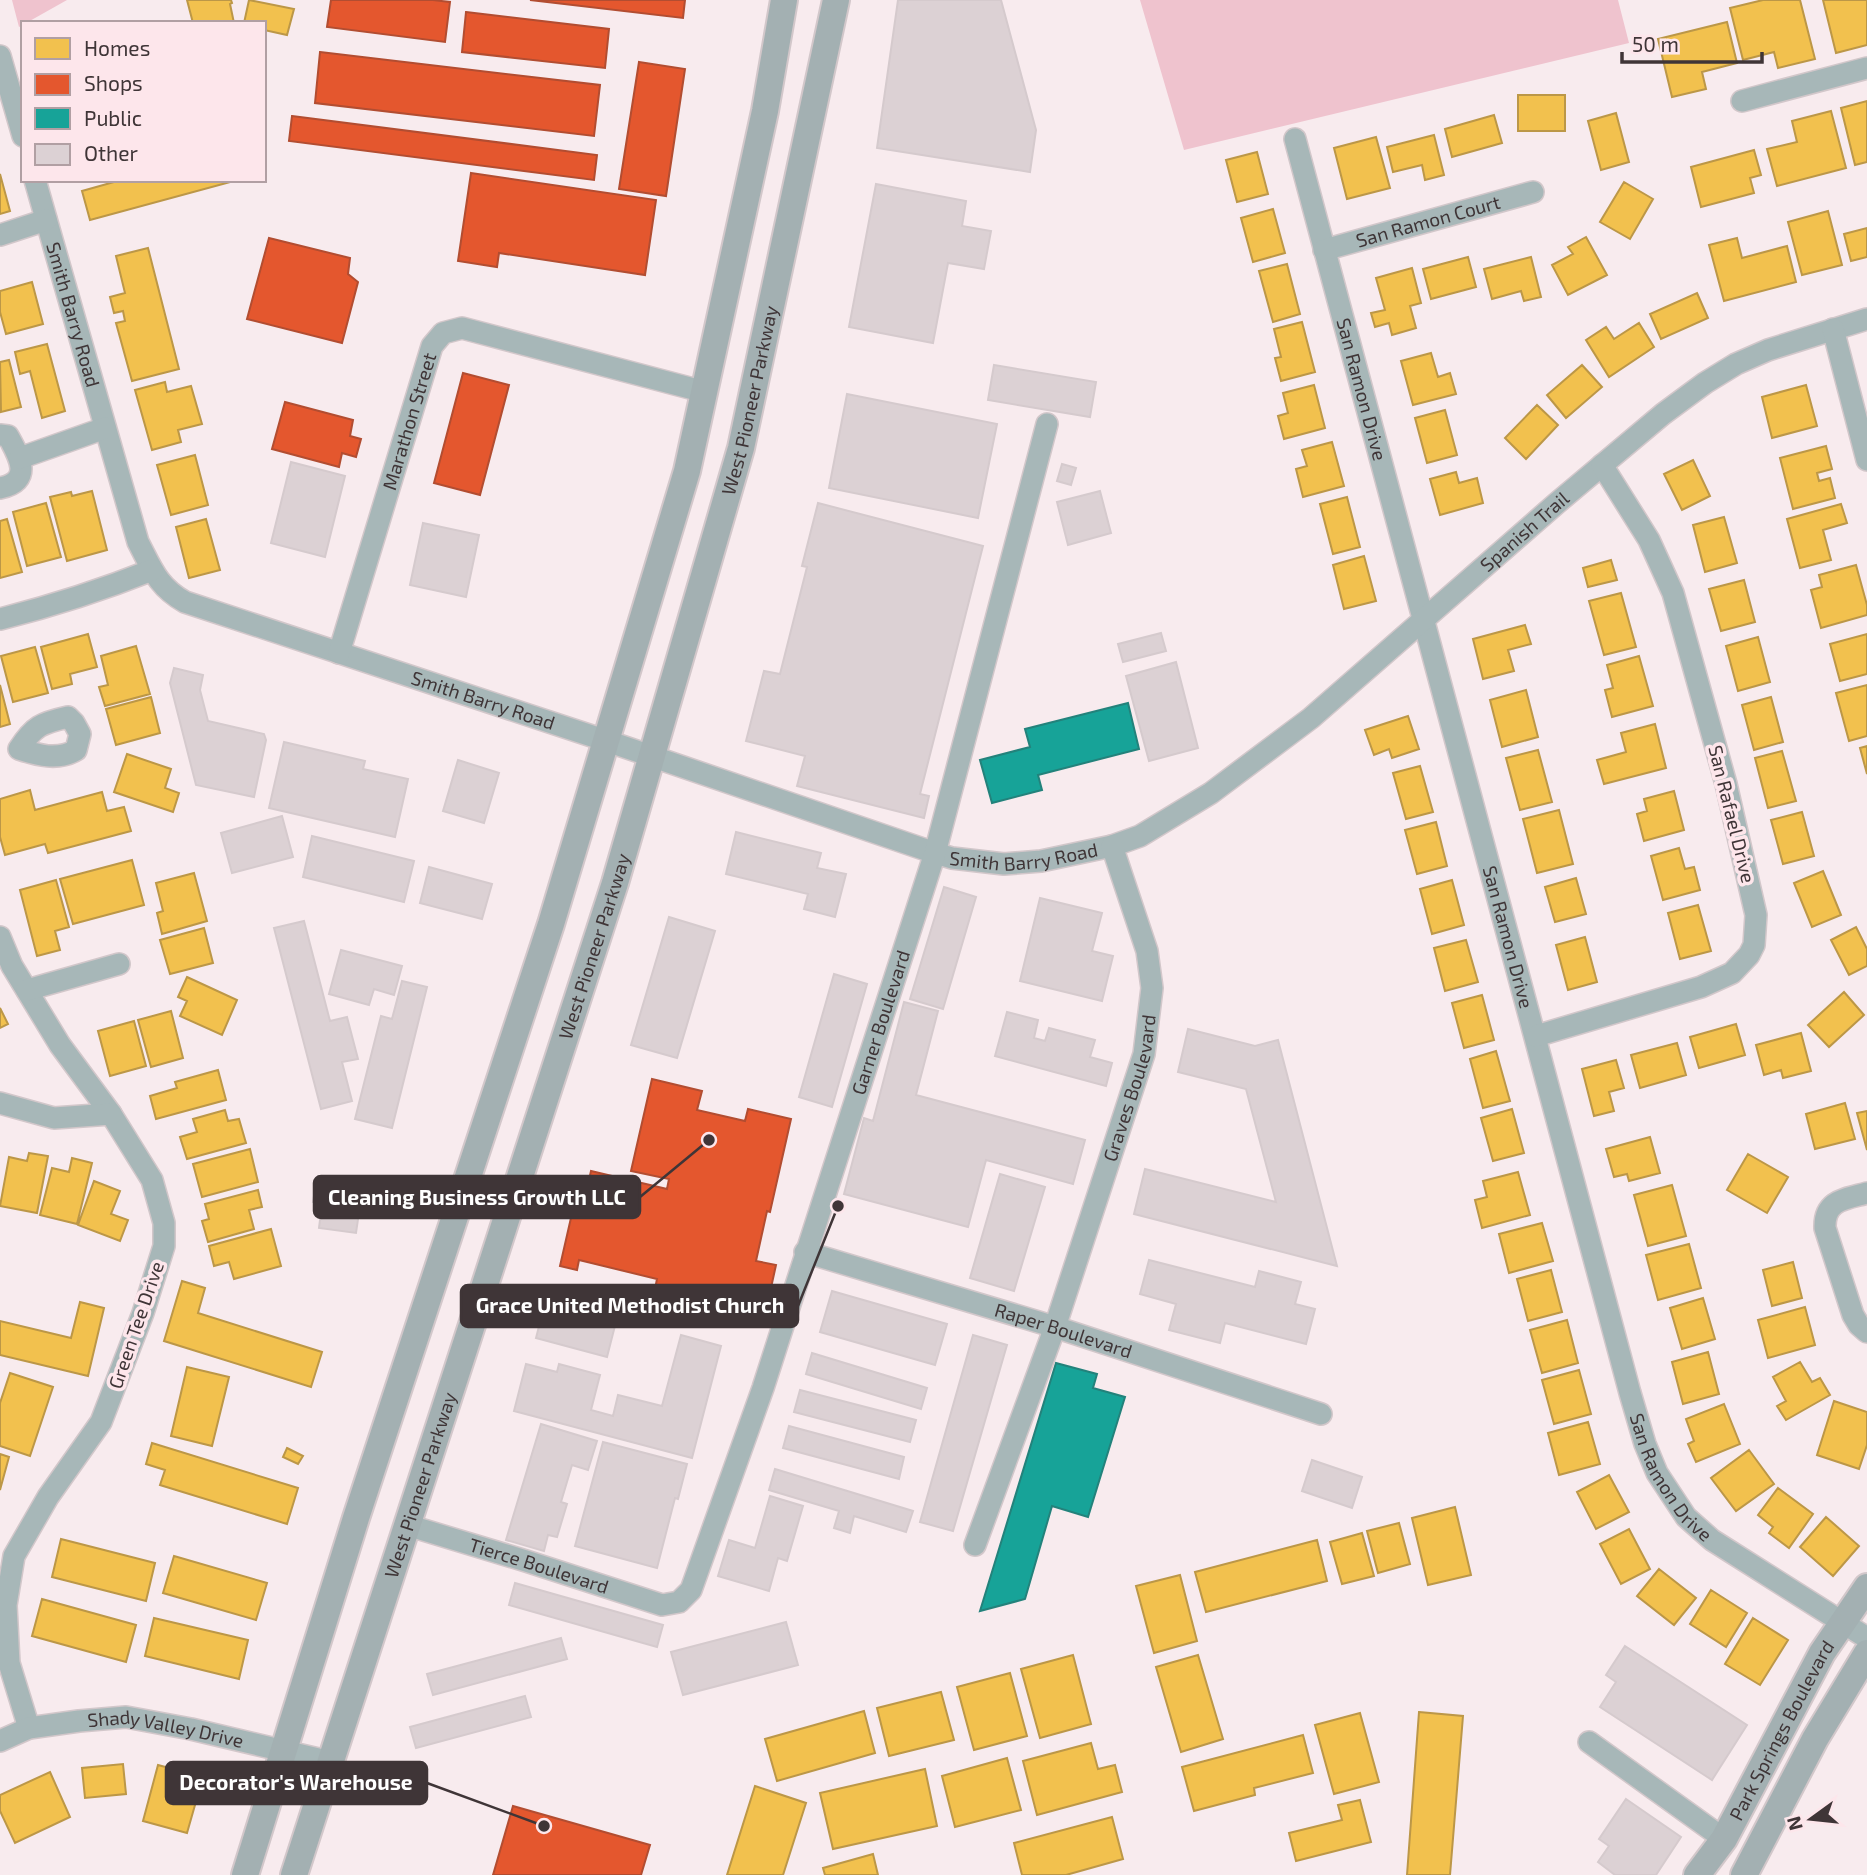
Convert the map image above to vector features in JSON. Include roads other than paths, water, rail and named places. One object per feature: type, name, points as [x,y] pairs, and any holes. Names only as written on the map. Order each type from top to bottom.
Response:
[{"type":"main road","points":[[245,1875],[364,1492],[551,923],[687,471],[765,111],[784,0]]},
{"type":"main road","name":"West Pioneer Parkway","points":[[294,1875],[615,883],[741,449],[836,0]]},
{"type":"main road","name":"Park Springs Boulevard","points":[[1698,1875],[1724,1839],[1822,1653],[1867,1587]]},
{"type":"main road","name":"Park Springs Boulevard","points":[[1744,1875],[1815,1739],[1867,1653]]},
{"type":"street","points":[[0,56],[21,129]]},
{"type":"street","points":[[1742,101],[1867,68]]},
{"type":"street","name":"San Ramon Drive","points":[[1295,139],[1645,1444],[1657,1473],[1686,1517],[1712,1540],[1867,1637]]},
{"type":"street","name":"Smith Barry Road","points":[[36,182],[138,542],[159,584],[185,602],[951,858],[1004,864],[1041,861],[1112,846],[1140,835],[1211,793]]},
{"type":"street","name":"San Ramon Court","points":[[1324,250],[1534,191]]},
{"type":"street","points":[[0,235],[46,220]]},
{"type":"street","name":"Spanish Trail","points":[[1211,793],[1311,718],[1602,465],[1705,383],[1736,364],[1768,350],[1867,319]]},
{"type":"street","name":"Marathon Street","points":[[340,653],[432,346],[443,333],[462,328],[705,391]]},
{"type":"street","points":[[1833,329],[1867,460]]},
{"type":"street","name":"Garner Boulevard","points":[[672,1604],[679,1602],[691,1590],[763,1388],[935,853],[1047,424]]},
{"type":"street","points":[[20,458],[105,428]]},
{"type":"street","points":[[0,435],[8,436],[20,458],[22,473],[10,486],[0,488]]},
{"type":"street","name":"San Rafael Drive","points":[[1536,1036],[1701,987],[1731,973],[1749,955],[1754,945],[1756,915],[1726,783],[1673,593],[1649,540],[1602,465]]},
{"type":"street","points":[[0,619],[71,600],[152,570]]},
{"type":"street","name":"Graves Boulevard","points":[[975,1545],[1055,1327],[1144,1054],[1152,988],[1147,951],[1112,846]]},
{"type":"street","name":"Green Tee Drive","points":[[0,937],[12,966],[60,1045],[111,1114],[152,1180],[163,1223],[164,1246],[143,1313],[101,1422],[48,1497],[14,1556],[6,1605],[9,1663],[29,1728]]},
{"type":"street","points":[[27,990],[119,964]]},
{"type":"street","points":[[0,1103],[54,1118],[111,1114]]},
{"type":"street","points":[[1867,1193],[1834,1203],[1825,1216],[1825,1228],[1853,1315],[1867,1332]]},
{"type":"street","name":"Raper Boulevard","points":[[805,1252],[1055,1327],[1321,1413]]},
{"type":"street","name":"Tierce Boulevard","points":[[407,1525],[526,1560],[662,1605],[672,1604]]},
{"type":"street","name":"Shady Valley Drive","points":[[0,1741],[29,1728],[127,1717],[331,1762]]},
{"type":"street","points":[[1588,1742],[1724,1839]]},
{"type":"place","name":"Cleaning Business Growth LLC","points":[[709,1140]]},
{"type":"place","name":"Grace United Methodist Church","points":[[838,1206]]},
{"type":"place","name":"Decorator's Warehouse","points":[[544,1826]]}]
